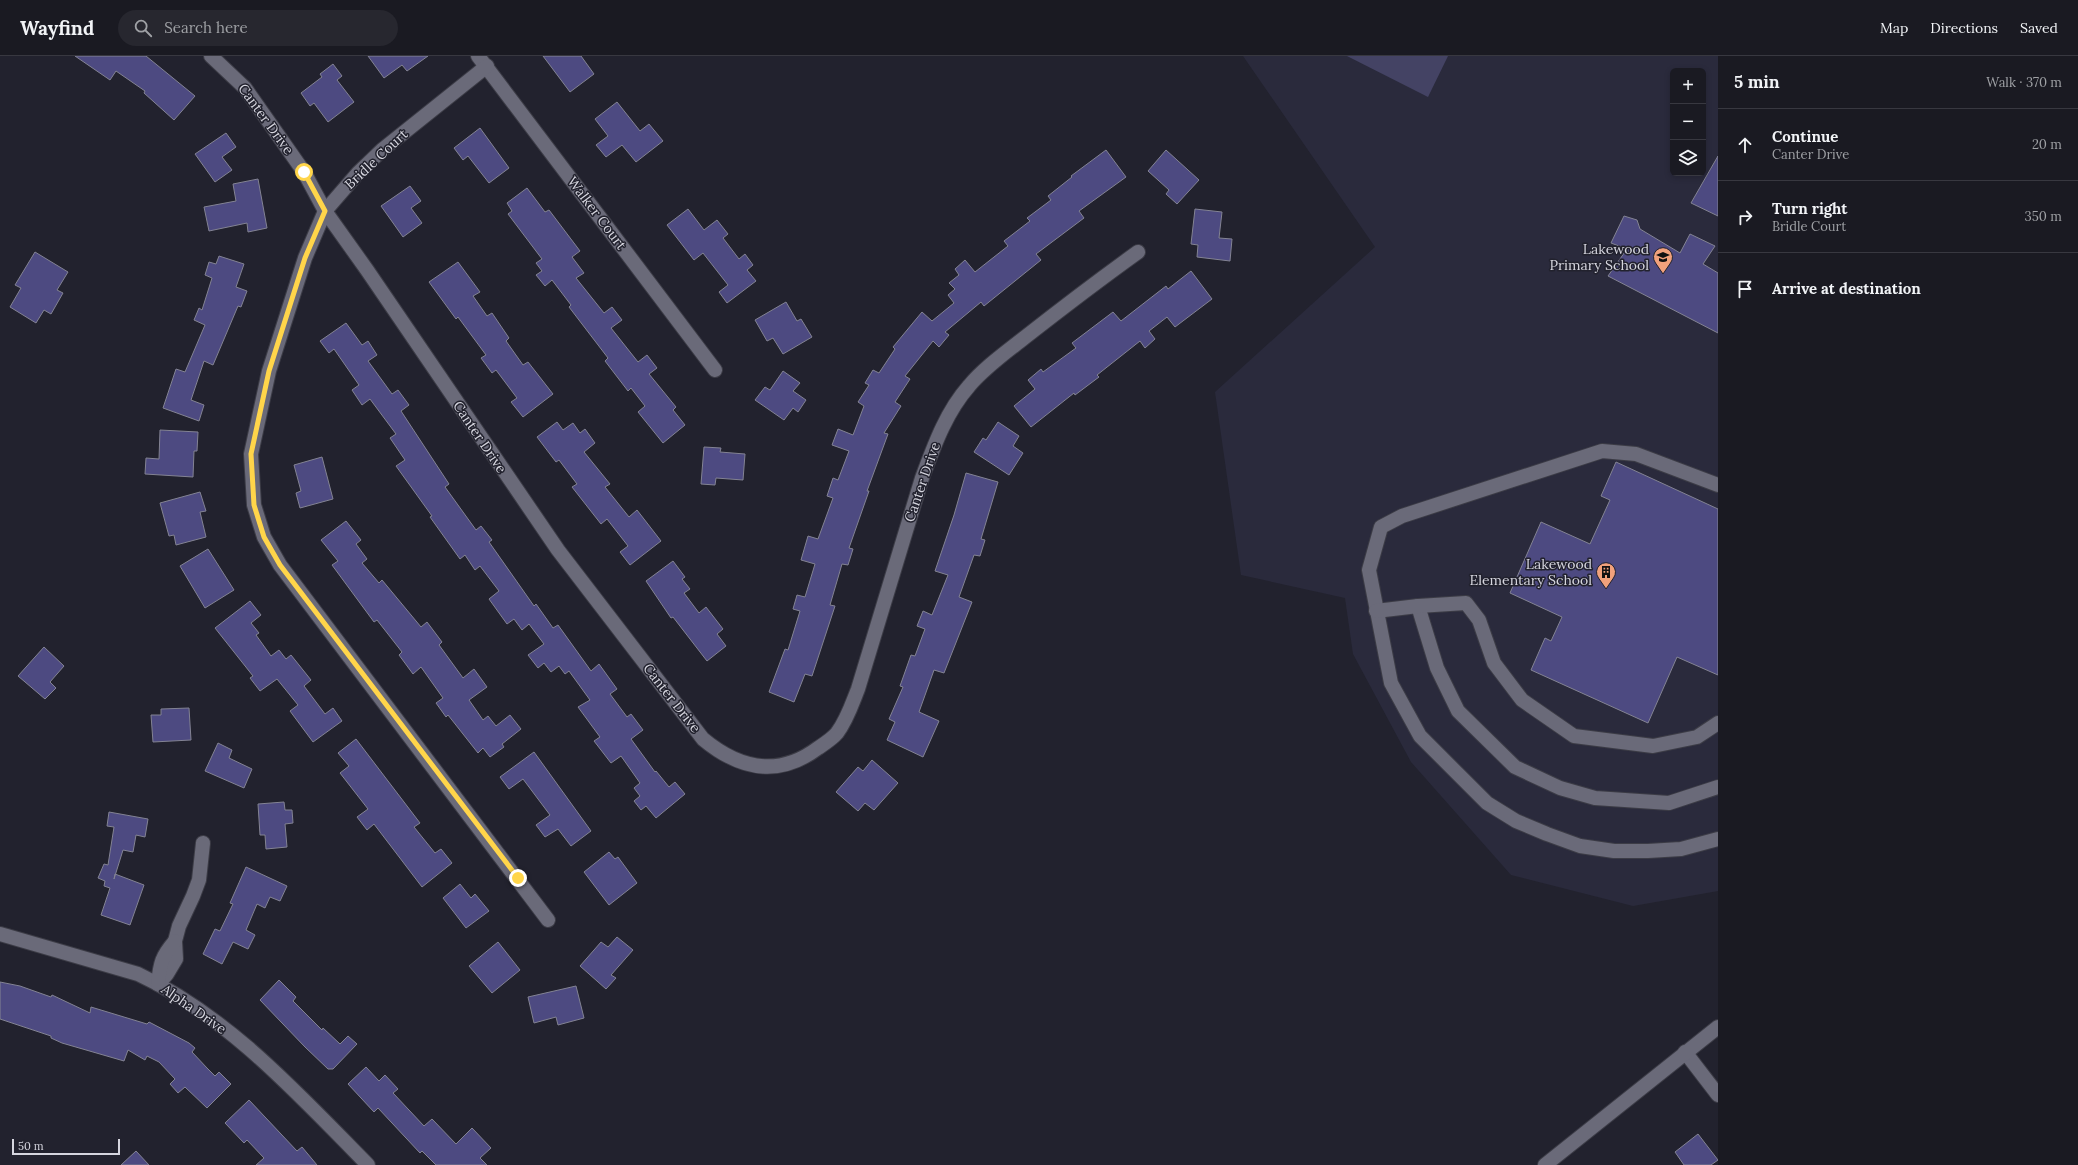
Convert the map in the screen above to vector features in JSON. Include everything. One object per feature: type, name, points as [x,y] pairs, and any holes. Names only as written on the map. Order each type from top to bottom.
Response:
[{"type":"street","name":"Canter Drive","points":[[211,56],[246,88],[304,172],[325,211],[558,550],[703,739],[730,759],[746,764],[779,766],[809,755],[836,735],[845,721],[858,689],[932,452],[949,415],[969,386],[994,363],[1073,299],[1138,252]]},
{"type":"street","name":"Bridle Court","points":[[483,61],[382,150],[358,173],[325,211],[305,258],[269,371],[251,454],[254,505],[264,537],[280,565],[548,920]]},
{"type":"street","name":"Walker Court","points":[[483,61],[715,370]]},
{"type":"street","points":[[1718,485],[1636,454],[1602,451],[1402,516],[1381,527],[1368,570],[1391,683],[1420,736],[1487,803],[1516,821],[1580,846],[1614,851],[1648,851],[1681,849],[1718,839]]},
{"type":"street","points":[[1376,611],[1418,606],[1466,603],[1479,620],[1494,663],[1522,700],[1574,736],[1653,746],[1697,737],[1718,723]]},
{"type":"street","points":[[1418,606],[1437,668],[1458,711],[1515,767],[1560,788],[1595,798],[1669,803],[1718,787]]},
{"type":"street","points":[[158,984],[168,974],[176,959],[175,941],[179,926],[194,896],[198,880],[203,843]]},
{"type":"street","name":"Alpha Drive","points":[[0,934],[138,974],[158,984],[204,1012],[282,1078],[368,1165]]},
{"type":"street","points":[[1545,1165],[1718,1027]]},
{"type":"street","points":[[1685,1052],[1718,1095]]},
{"type":"shaded area","points":[[1243,56],[1718,56],[1718,891],[1633,906],[1511,875],[1411,762],[1353,654],[1345,598],[1241,575],[1215,392],[1375,247]]},
{"type":"shaded area","points":[[1347,56],[1448,56],[1428,97]]},
{"type":"building","points":[[75,56],[146,56],[195,96],[174,120],[144,93],[145,91],[116,71],[110,80]]},
{"type":"building","points":[[368,56],[428,56],[407,71],[402,65],[384,78]]},
{"type":"building","points":[[543,56],[581,56],[594,74],[570,92]]},
{"type":"building","points":[[333,64],[342,76],[337,80],[354,102],[328,122],[314,103],[310,106],[301,93],[322,77],[320,74]]},
{"type":"building","points":[[617,102],[640,131],[649,124],[663,141],[636,162],[622,145],[606,157],[596,145],[608,136],[595,119]]},
{"type":"building","points":[[480,128],[509,168],[489,183],[468,156],[463,160],[454,148]]},
{"type":"building","points":[[226,133],[236,147],[222,157],[232,170],[215,182],[195,154]]},
{"type":"building","points":[[1106,150],[1126,177],[1079,211],[1084,218],[1036,254],[1041,260],[984,306],[981,302],[945,332],[949,335],[939,347],[933,341],[905,376],[910,379],[895,402],[901,406],[884,433],[888,434],[867,491],[869,491],[849,548],[853,549],[848,565],[842,564],[830,605],[835,606],[812,676],[805,674],[794,702],[769,692],[785,649],[788,650],[800,611],[793,609],[797,595],[805,597],[815,564],[801,560],[808,536],[818,539],[833,498],[827,496],[833,478],[838,480],[849,451],[832,445],[838,429],[853,435],[864,406],[858,402],[869,385],[865,383],[873,370],[879,373],[895,349],[893,347],[922,312],[932,321],[954,303],[948,295],[955,289],[949,283],[959,275],[955,269],[965,260],[975,272],[1008,246],[1004,241],[1030,221],[1027,218],[1051,200],[1048,196],[1072,177],[1071,176]]},
{"type":"building","points":[[1166,150],[1199,180],[1177,204],[1166,194],[1169,190],[1148,171]]},
{"type":"building","points":[[1718,156],[1718,216],[1691,203]]},
{"type":"building","points":[[258,179],[267,228],[248,232],[247,223],[209,231],[204,207],[236,201],[233,184]]},
{"type":"building","points":[[410,186],[421,201],[411,208],[422,223],[403,237],[381,206]]},
{"type":"building","points":[[527,188],[545,212],[549,210],[580,251],[572,257],[584,273],[576,278],[604,313],[612,307],[622,320],[611,328],[638,362],[647,355],[657,368],[649,374],[676,407],[673,410],[685,425],[663,443],[638,412],[645,406],[631,388],[628,391],[605,361],[608,358],[569,307],[571,305],[552,280],[545,286],[536,275],[542,271],[536,263],[542,259],[508,214],[512,211],[507,203]]},
{"type":"building","points":[[688,209],[704,230],[717,220],[728,234],[723,238],[739,259],[745,254],[753,265],[747,270],[756,281],[727,303],[719,292],[728,285],[703,253],[694,260],[667,225]]},
{"type":"building","points":[[1195,209],[1222,212],[1219,238],[1232,239],[1230,261],[1197,257],[1198,245],[1191,244]]},
{"type":"building","name":"Lakewood Primary School","points":[[1624,216],[1637,220],[1640,229],[1680,253],[1690,234],[1715,246],[1703,264],[1718,273],[1718,333],[1608,276],[1627,249],[1611,243]]},
{"type":"building","points":[[35,252],[68,272],[57,290],[63,293],[51,314],[44,310],[36,323],[10,307],[21,288],[15,285]]},
{"type":"building","points":[[219,256],[244,264],[236,287],[247,291],[241,307],[238,306],[213,365],[204,361],[191,400],[204,405],[199,421],[163,408],[176,369],[185,372],[205,325],[194,320],[199,308],[202,310],[212,278],[205,275],[209,262],[216,264]]},
{"type":"building","points":[[458,262],[480,292],[473,296],[487,316],[492,313],[509,338],[506,341],[523,365],[528,362],[553,394],[523,417],[511,402],[517,398],[496,370],[492,373],[481,358],[486,355],[458,317],[456,319],[429,282]]},
{"type":"building","points":[[1191,271],[1212,299],[1175,327],[1167,317],[1149,331],[1155,339],[1145,348],[1140,341],[1097,375],[1099,377],[1075,395],[1074,393],[1031,427],[1014,406],[1035,389],[1028,380],[1041,369],[1043,372],[1076,348],[1072,343],[1113,312],[1121,321],[1166,286],[1168,289]]},
{"type":"building","points":[[786,302],[797,321],[801,319],[812,337],[783,354],[773,338],[767,341],[755,320]]},
{"type":"building","points":[[346,323],[362,345],[368,341],[377,355],[368,361],[392,394],[398,390],[409,405],[401,411],[449,484],[445,487],[476,530],[481,526],[492,540],[489,542],[534,606],[536,604],[553,628],[558,625],[591,671],[599,664],[617,689],[610,694],[627,717],[631,714],[643,730],[631,739],[655,772],[656,771],[669,787],[675,782],[685,794],[656,818],[646,806],[641,810],[634,801],[640,796],[634,788],[640,783],[621,756],[611,763],[594,741],[600,737],[578,707],[590,700],[569,671],[565,674],[559,666],[551,672],[544,663],[538,668],[528,655],[544,644],[529,624],[522,630],[514,619],[507,624],[489,599],[499,591],[480,566],[475,570],[465,555],[460,559],[430,517],[432,516],[396,466],[405,460],[390,438],[396,434],[370,399],[362,405],[352,390],[359,385],[334,349],[329,353],[320,341]]},
{"type":"building","points":[[783,371],[800,383],[793,391],[806,400],[798,412],[793,408],[784,420],[755,400],[765,387],[770,390]]},
{"type":"building","points":[[557,422],[563,430],[573,423],[580,433],[585,429],[595,443],[584,452],[610,484],[605,487],[629,517],[637,510],[661,541],[630,565],[620,552],[628,546],[607,519],[601,524],[572,487],[577,484],[559,460],[556,462],[537,437]]},
{"type":"building","points":[[998,422],[1019,436],[1013,446],[1023,453],[1009,475],[974,452],[983,438],[986,440]]},
{"type":"building","points":[[160,430],[198,432],[197,451],[194,451],[193,477],[145,474],[146,458],[159,459]]},
{"type":"building","points":[[704,447],[721,448],[720,452],[745,454],[743,480],[716,478],[715,485],[701,484]]},
{"type":"building","points":[[322,457],[333,499],[300,508],[296,493],[301,491],[294,465]]},
{"type":"building","name":"Lakewood Elementary School","points":[[1616,462],[1718,509],[1718,675],[1677,657],[1648,723],[1531,670],[1545,638],[1551,641],[1562,617],[1510,593],[1541,522],[1590,544],[1610,500],[1601,496]]},
{"type":"building","points":[[966,473],[998,482],[981,539],[985,540],[980,556],[974,555],[959,597],[972,602],[944,673],[934,670],[919,712],[939,721],[923,757],[887,740],[895,722],[889,719],[903,687],[900,686],[911,655],[915,656],[925,629],[917,626],[923,611],[932,615],[948,575],[935,571],[954,515]]},
{"type":"building","points":[[200,492],[206,511],[200,512],[206,537],[176,545],[174,535],[169,536],[160,503]]},
{"type":"building","points":[[346,521],[361,540],[356,544],[367,559],[362,563],[379,583],[382,580],[421,627],[427,622],[442,642],[439,645],[463,678],[474,669],[487,687],[469,700],[483,720],[488,716],[496,726],[510,715],[521,729],[502,744],[504,747],[490,757],[483,748],[478,753],[448,715],[446,717],[436,703],[443,698],[421,667],[413,674],[399,655],[402,652],[377,620],[374,622],[332,565],[338,561],[321,540]]},
{"type":"building","points":[[208,549],[234,590],[205,608],[180,566]]},
{"type":"building","points":[[673,561],[685,577],[682,579],[690,589],[684,593],[699,613],[706,607],[723,629],[717,634],[726,646],[707,661],[673,617],[671,618],[646,581]]},
{"type":"building","points":[[250,601],[261,615],[251,623],[259,633],[256,635],[271,656],[279,650],[286,659],[291,655],[311,680],[304,686],[325,714],[333,708],[342,721],[313,742],[290,711],[298,705],[277,679],[260,691],[250,678],[253,676],[215,628]]},
{"type":"building","points":[[44,647],[64,666],[50,682],[56,688],[45,699],[18,676]]},
{"type":"building","points":[[189,708],[191,740],[153,742],[151,715],[161,715],[161,709]]},
{"type":"building","points":[[356,739],[420,823],[414,827],[435,853],[441,849],[452,863],[422,887],[374,824],[367,830],[357,817],[368,809],[340,773],[349,766],[338,753]]},
{"type":"building","points":[[218,743],[232,750],[229,758],[252,769],[244,788],[205,771]]},
{"type":"building","points":[[534,752],[591,831],[571,846],[558,829],[545,837],[536,825],[550,815],[523,779],[509,789],[500,777]]},
{"type":"building","points":[[872,760],[898,783],[874,810],[865,803],[858,811],[836,792],[858,767],[863,771]]},
{"type":"building","points":[[284,802],[285,810],[292,810],[293,823],[285,824],[287,847],[266,849],[265,835],[260,835],[258,804]]},
{"type":"building","points":[[109,812],[148,819],[145,837],[136,835],[133,852],[123,850],[115,874],[144,885],[130,925],[101,915],[110,888],[104,886],[105,881],[98,878],[104,864],[108,865],[114,827],[107,826]]},
{"type":"building","points":[[609,852],[615,859],[618,857],[637,883],[609,905],[584,872]]},
{"type":"building","points":[[246,867],[287,886],[280,901],[270,897],[265,908],[257,904],[246,930],[255,935],[248,949],[233,942],[222,964],[203,954],[215,929],[220,931],[233,904],[230,903]]},
{"type":"building","points":[[460,884],[471,898],[475,894],[489,911],[466,928],[443,898]]},
{"type":"building","points":[[617,937],[633,950],[611,975],[616,978],[606,989],[580,966],[601,942],[608,947]]},
{"type":"building","points":[[498,942],[520,970],[492,993],[469,966]]},
{"type":"building","points":[[279,980],[296,997],[293,1001],[322,1030],[323,1028],[340,1044],[348,1036],[357,1044],[333,1069],[328,1069],[260,1000]]},
{"type":"building","points":[[0,982],[20,986],[51,997],[52,995],[90,1013],[91,1007],[147,1024],[149,1022],[189,1043],[195,1048],[192,1052],[215,1076],[219,1072],[231,1084],[207,1108],[185,1087],[178,1093],[170,1084],[175,1079],[159,1062],[147,1056],[145,1060],[128,1050],[124,1061],[62,1043],[51,1038],[51,1036],[0,1019]]},
{"type":"building","points":[[576,986],[584,1018],[558,1025],[556,1017],[534,1023],[528,997]]},
{"type":"building","points":[[366,1067],[379,1081],[385,1075],[398,1089],[393,1093],[424,1126],[432,1119],[456,1144],[472,1128],[491,1148],[480,1158],[487,1165],[436,1165],[422,1151],[420,1153],[378,1108],[374,1112],[348,1084]]},
{"type":"building","points":[[249,1100],[297,1151],[302,1147],[317,1165],[256,1165],[264,1158],[247,1140],[244,1143],[225,1123]]},
{"type":"building","points":[[1698,1134],[1718,1160],[1711,1165],[1684,1165],[1675,1152]]},
{"type":"building","points":[[136,1151],[149,1165],[121,1165]]},
{"type":"place","name":"Lakewood Primary School","points":[[1663,274]]},
{"type":"place","name":"Lakewood Elementary School","points":[[1606,589]]},
{"type":"route","points":[[304,172],[325,211],[305,258],[269,371],[251,454],[254,505],[264,537],[280,565],[518,878]]}]
